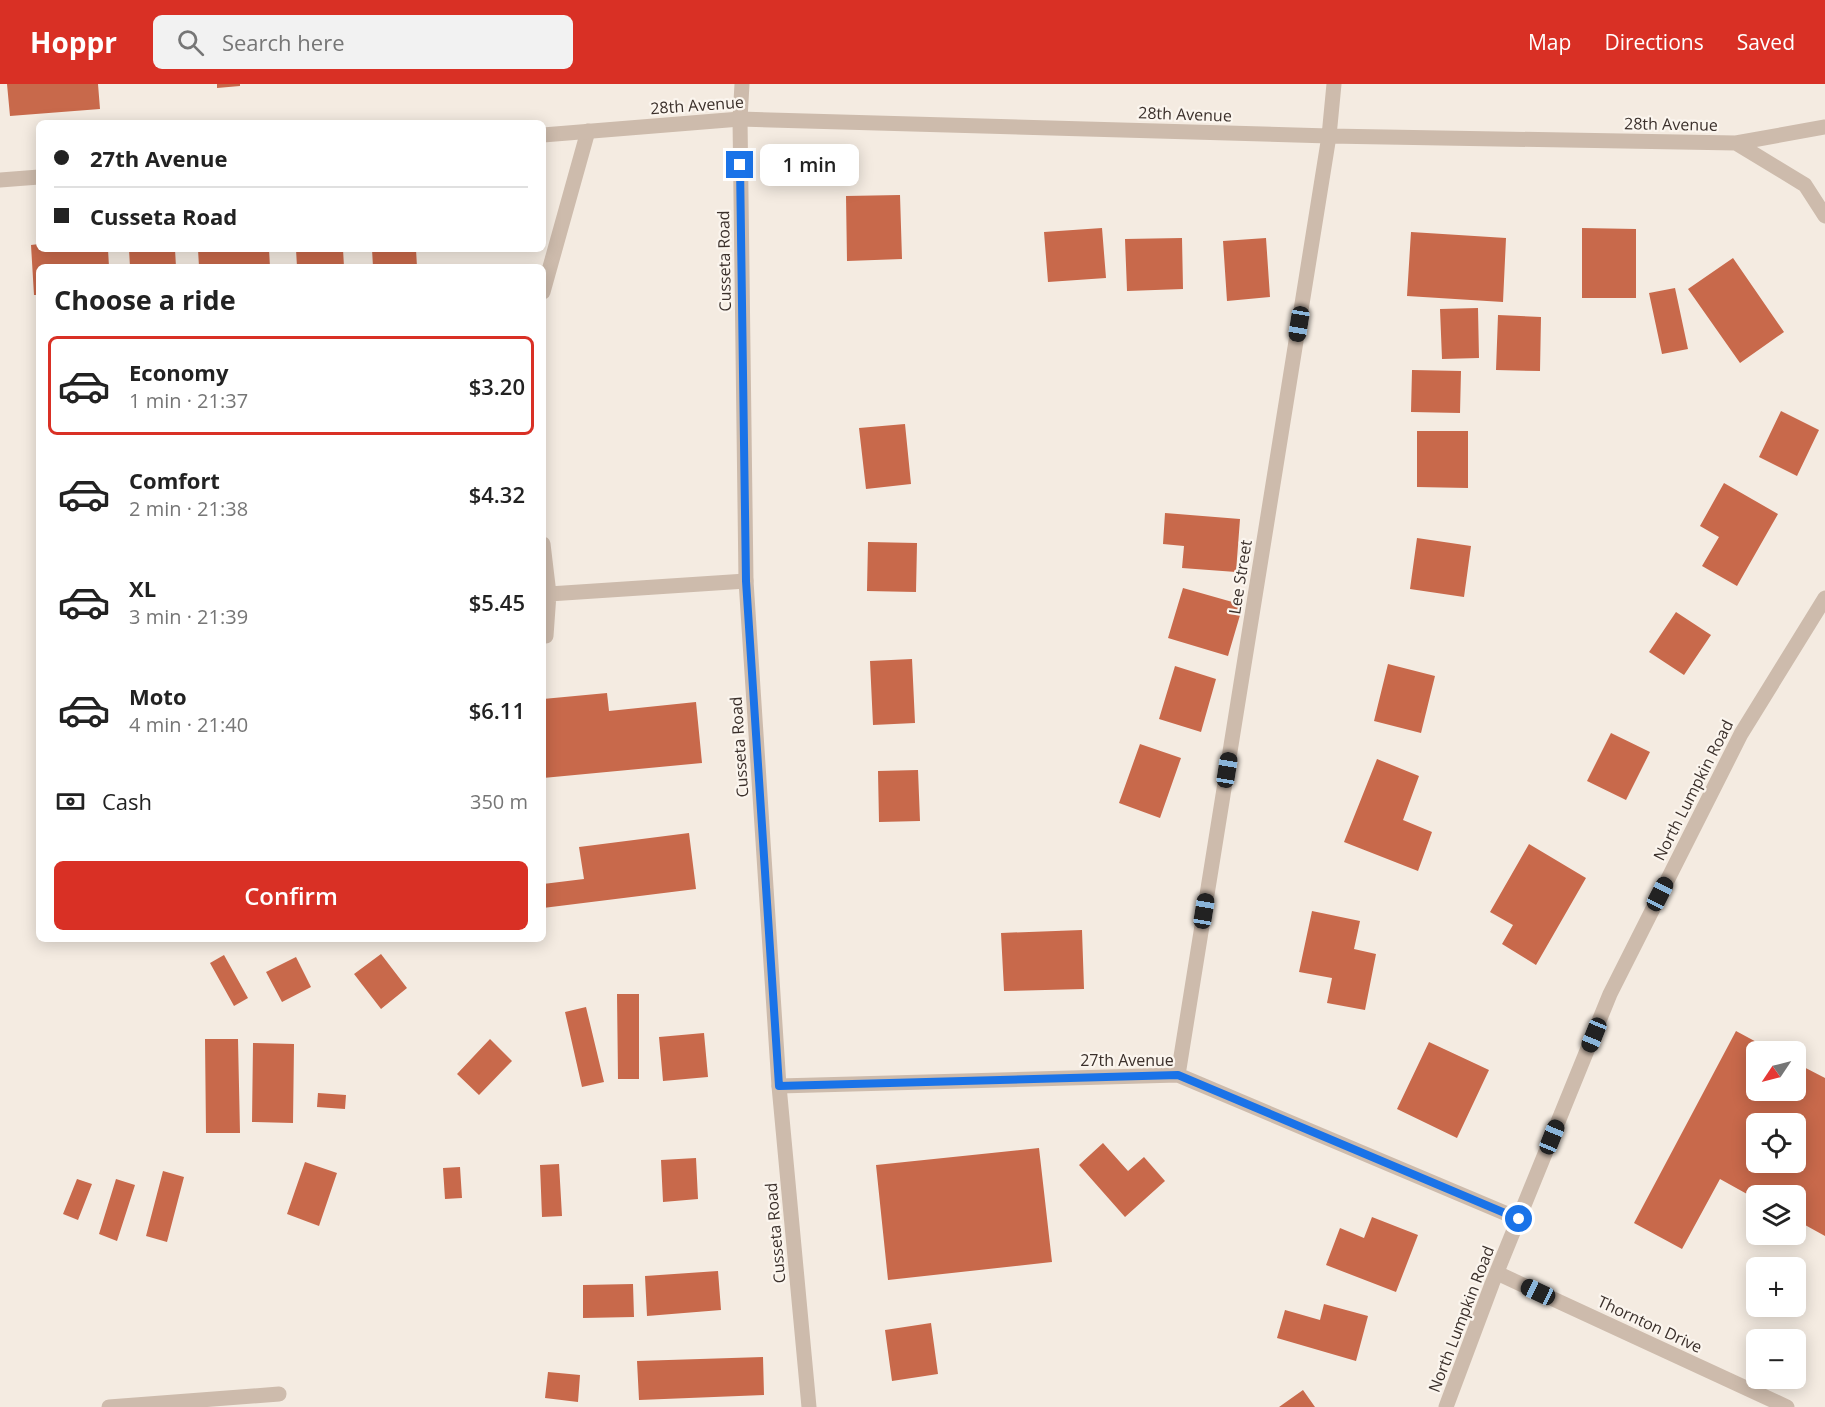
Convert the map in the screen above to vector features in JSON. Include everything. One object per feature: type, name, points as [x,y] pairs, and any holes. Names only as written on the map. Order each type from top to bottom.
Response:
[{"type":"street","name":"Cusseta Road","points":[[742,84],[740,119],[746,581],[779,1086],[809,1407]]},
{"type":"street","name":"Lee Street","points":[[1178,1075],[1329,136],[1334,84]]},
{"type":"street","name":"28th Avenue","points":[[546,135],[740,119],[1329,136],[1736,143],[1825,127]]},
{"type":"street","points":[[546,281],[588,131]]},
{"type":"street","points":[[1736,143],[1805,185],[1825,216]]},
{"type":"street","points":[[0,180],[36,177]]},
{"type":"street","points":[[546,569],[549,594],[546,636]]},
{"type":"street","points":[[549,594],[746,581]]},
{"type":"street","name":"North Lumpkin Road","points":[[1446,1407],[1497,1273],[1610,994],[1741,734],[1825,598]]},
{"type":"street","name":"27th Avenue","points":[[779,1086],[1178,1075],[1519,1219]]},
{"type":"street","name":"Thornton Drive","points":[[1497,1273],[1787,1407]]},
{"type":"street","points":[[109,1407],[279,1394]]},
{"type":"building","points":[[7,84],[98,84],[100,109],[10,116]]},
{"type":"building","points":[[217,84],[240,84],[240,86],[217,88]]},
{"type":"building","points":[[900,195],[902,259],[847,261],[846,196]]},
{"type":"building","points":[[1102,228],[1106,278],[1048,282],[1044,232]]},
{"type":"building","points":[[1582,228],[1636,229],[1636,298],[1582,298]]},
{"type":"building","points":[[1411,232],[1506,238],[1503,302],[1407,296]]},
{"type":"building","points":[[1182,238],[1183,289],[1127,291],[1125,239]]},
{"type":"building","points":[[1266,238],[1270,297],[1227,301],[1223,241]]},
{"type":"building","points":[[36,244],[36,252],[108,252],[109,264],[36,264],[36,295],[34,295],[31,245]]},
{"type":"building","points":[[129,252],[175,252],[176,264],[130,264]]},
{"type":"building","points":[[198,252],[269,252],[270,264],[199,264]]},
{"type":"building","points":[[296,252],[343,252],[344,264],[297,264]]},
{"type":"building","points":[[372,252],[416,252],[417,264],[373,264]]},
{"type":"building","points":[[1733,258],[1784,332],[1740,363],[1688,289]]},
{"type":"building","points":[[1675,288],[1688,349],[1662,354],[1649,293]]},
{"type":"building","points":[[1478,308],[1479,358],[1442,359],[1440,309]]},
{"type":"building","points":[[1498,315],[1541,317],[1540,371],[1496,370]]},
{"type":"building","points":[[1412,370],[1461,371],[1460,413],[1411,412]]},
{"type":"building","points":[[1781,411],[1819,430],[1797,476],[1759,457]]},
{"type":"building","points":[[905,424],[911,484],[866,489],[859,428]]},
{"type":"building","points":[[1417,431],[1468,431],[1468,488],[1417,487]]},
{"type":"building","points":[[1724,483],[1778,514],[1737,586],[1702,566],[1719,537],[1700,526]]},
{"type":"building","points":[[1165,513],[1240,519],[1236,572],[1182,568],[1184,546],[1163,544]]},
{"type":"building","points":[[1417,538],[1471,546],[1464,597],[1410,589]]},
{"type":"building","points":[[868,542],[917,543],[916,592],[867,591]]},
{"type":"building","points":[[1183,588],[1243,605],[1228,656],[1168,638]]},
{"type":"building","points":[[1676,612],[1711,635],[1684,675],[1649,652]]},
{"type":"building","points":[[912,659],[915,723],[873,725],[870,661]]},
{"type":"building","points":[[1388,664],[1435,676],[1421,733],[1374,721]]},
{"type":"building","points":[[1175,666],[1216,679],[1201,732],[1159,719]]},
{"type":"building","points":[[607,693],[609,711],[696,702],[702,763],[546,778],[546,699]]},
{"type":"building","points":[[1611,733],[1650,752],[1626,800],[1587,781]]},
{"type":"building","points":[[1140,744],[1181,758],[1160,818],[1119,803]]},
{"type":"building","points":[[1377,759],[1419,776],[1403,820],[1432,832],[1418,871],[1344,842]]},
{"type":"building","points":[[918,770],[920,821],[879,822],[878,771]]},
{"type":"building","points":[[689,833],[696,889],[546,908],[546,884],[584,879],[579,847]]},
{"type":"building","points":[[1529,844],[1586,878],[1536,965],[1502,944],[1513,925],[1490,912]]},
{"type":"building","points":[[1312,911],[1360,921],[1354,949],[1376,954],[1365,1010],[1327,1003],[1332,978],[1299,972]]},
{"type":"building","points":[[1082,930],[1084,989],[1004,991],[1001,933]]},
{"type":"building","points":[[381,954],[407,988],[381,1009],[354,974]]},
{"type":"building","points":[[224,955],[248,998],[234,1006],[210,963]]},
{"type":"building","points":[[296,957],[311,987],[282,1002],[266,972]]},
{"type":"building","points":[[617,994],[639,994],[639,1079],[618,1079]]},
{"type":"building","points":[[586,1007],[604,1082],[582,1087],[565,1012]]},
{"type":"building","points":[[1736,1031],[1755,1041],[1746,1041],[1746,1101],[1806,1101],[1806,1068],[1825,1078],[1825,1236],[1806,1226],[1806,1185],[1746,1185],[1746,1193],[1720,1179],[1682,1249],[1634,1223]]},
{"type":"building","points":[[704,1033],[708,1077],[663,1081],[659,1037]]},
{"type":"building","points":[[205,1039],[238,1039],[240,1133],[206,1133]]},
{"type":"building","points":[[490,1039],[512,1061],[479,1095],[457,1074]]},
{"type":"building","points":[[1429,1042],[1489,1070],[1457,1138],[1397,1109]]},
{"type":"building","points":[[253,1043],[294,1044],[293,1123],[252,1122]]},
{"type":"building","points":[[318,1093],[346,1095],[345,1109],[317,1107]]},
{"type":"building","points":[[1103,1143],[1128,1171],[1144,1157],[1165,1181],[1125,1217],[1079,1165]]},
{"type":"building","points":[[1039,1148],[1052,1262],[888,1280],[876,1165]]},
{"type":"building","points":[[696,1158],[698,1199],[663,1202],[661,1160]]},
{"type":"building","points":[[305,1162],[337,1173],[319,1226],[287,1214]]},
{"type":"building","points":[[559,1164],[562,1216],[542,1217],[540,1165]]},
{"type":"building","points":[[460,1167],[462,1198],[445,1199],[443,1168]]},
{"type":"building","points":[[163,1171],[184,1177],[167,1242],[146,1236]]},
{"type":"building","points":[[77,1179],[92,1184],[78,1220],[63,1214]]},
{"type":"building","points":[[116,1179],[135,1185],[117,1241],[99,1234]]},
{"type":"building","points":[[1372,1217],[1418,1235],[1396,1292],[1326,1265],[1340,1228],[1364,1238]]},
{"type":"building","points":[[718,1271],[721,1310],[647,1316],[645,1276]]},
{"type":"building","points":[[633,1284],[634,1317],[583,1318],[583,1285]]},
{"type":"building","points":[[1324,1304],[1368,1316],[1356,1361],[1277,1338],[1285,1310],[1320,1320]]},
{"type":"building","points":[[931,1323],[938,1374],[892,1381],[885,1330]]},
{"type":"building","points":[[763,1357],[764,1395],[639,1400],[637,1361]]},
{"type":"building","points":[[548,1372],[580,1375],[578,1402],[545,1398]]},
{"type":"building","points":[[1303,1390],[1315,1407],[1279,1407]]},
{"type":"route","points":[[740,165],[746,581],[779,1086],[1178,1075],[1519,1219]]}]
